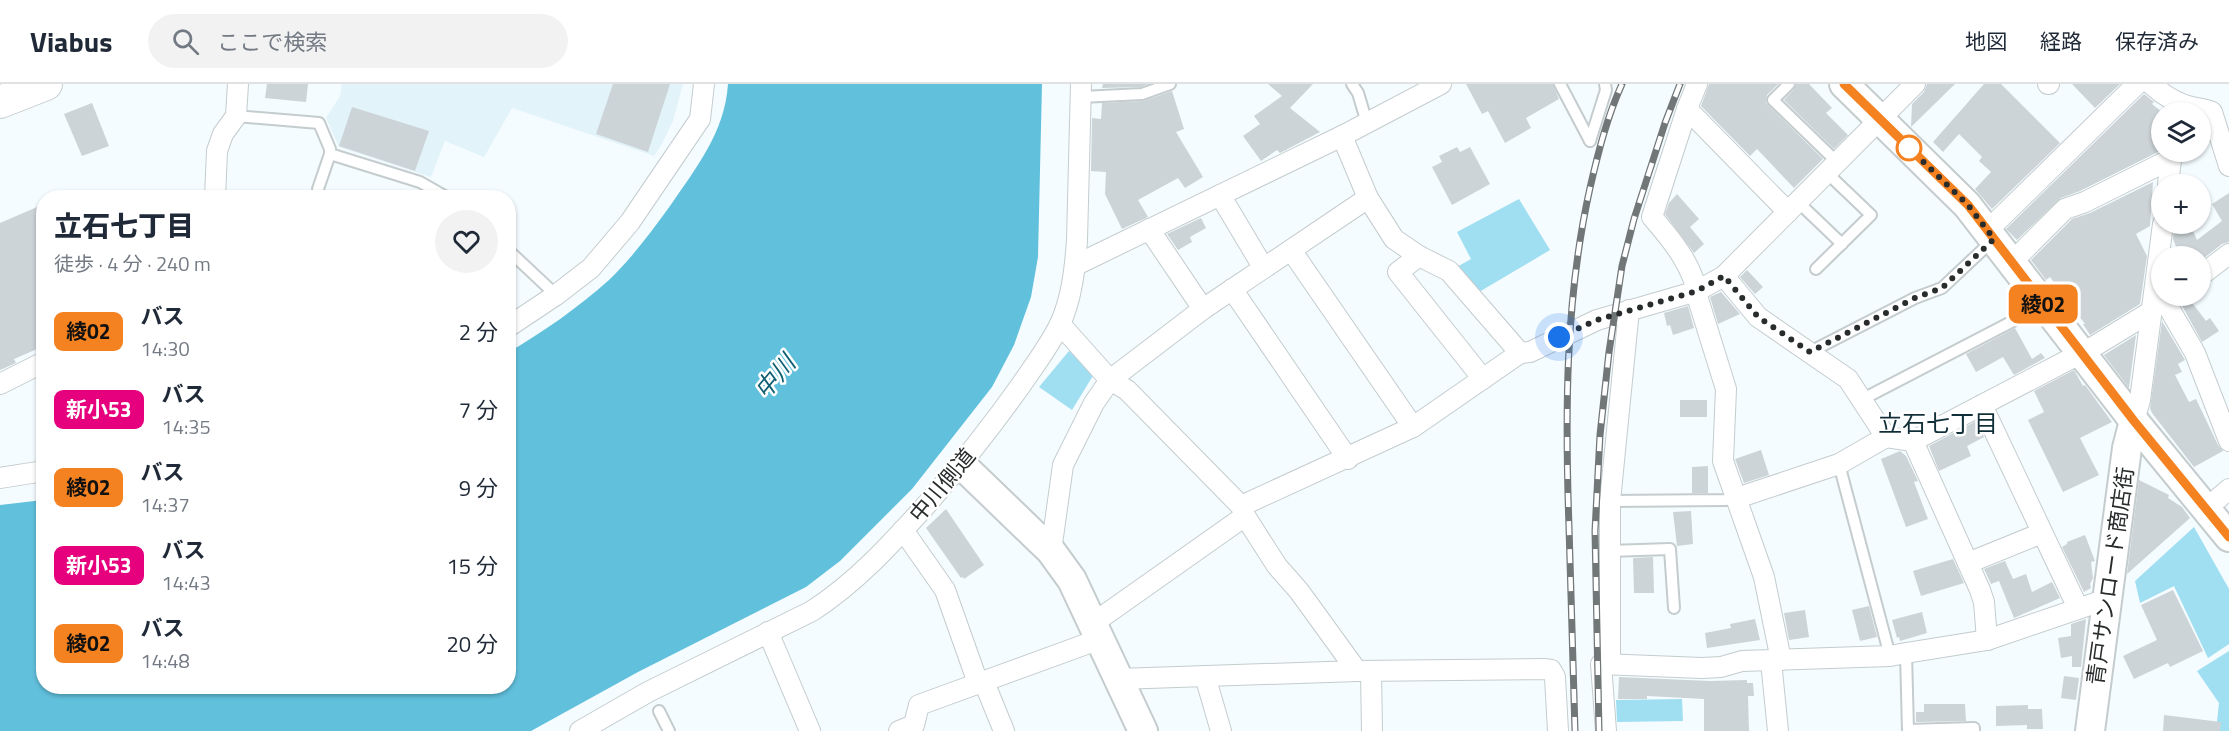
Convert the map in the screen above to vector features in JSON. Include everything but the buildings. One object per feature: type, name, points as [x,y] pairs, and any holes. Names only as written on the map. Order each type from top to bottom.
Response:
[{"type":"street","points":[[215,190],[217,151],[223,134],[236,116],[238,84]]},
{"type":"street","points":[[516,322],[591,268],[630,222],[700,119],[704,84]]},
{"type":"street","points":[[1076,265],[1342,136],[1441,84]]},
{"type":"street","points":[[1697,84],[1652,217],[1672,239],[1696,284],[1726,389],[1723,461],[1764,577],[1776,660],[1778,731]]},
{"type":"street","points":[[1844,84],[1968,205],[2134,421],[2229,537]]},
{"type":"street","points":[[899,731],[914,725],[919,705],[981,682],[1096,631],[1243,511],[1413,427],[1520,353],[1530,352],[1597,320],[1697,291],[1724,276],[1915,84]]},
{"type":"street","points":[[1991,235],[2137,84]]},
{"type":"street","points":[[2151,84],[2164,96],[2212,112],[2229,166]]},
{"type":"street","name":"中川側道","points":[[580,731],[648,692],[812,611],[838,594],[869,566],[964,467],[1060,324],[1070,294],[1076,265],[1079,211],[1081,90]]},
{"type":"street","points":[[1687,109],[1793,206]]},
{"type":"street","points":[[1342,136],[1368,198],[1394,239],[1449,272],[1520,353]]},
{"type":"street","points":[[2012,262],[2066,209],[2085,202],[2159,162]]},
{"type":"street","points":[[1220,195],[1263,267]]},
{"type":"street","points":[[1051,551],[1063,465],[1094,403],[1110,380],[1203,309],[1368,198]]},
{"type":"street","points":[[1149,229],[1203,309]]},
{"type":"street","points":[[1291,250],[1413,427]]},
{"type":"street","points":[[2211,268],[2229,254]]},
{"type":"street","points":[[1419,256],[1398,272],[1483,379]]},
{"type":"street","points":[[1724,276],[1758,317],[1848,379],[1886,438]]},
{"type":"street","points":[[1232,289],[1348,459]]},
{"type":"street","points":[[1737,498],[1839,464],[1886,438],[1913,441],[2081,353],[2156,306]]},
{"type":"street","points":[[2134,421],[2161,306]]},
{"type":"street","points":[[2165,306],[2195,352],[2229,441]]},
{"type":"street","points":[[1606,731],[1605,663],[1611,501],[1629,310]]},
{"type":"street","points":[[1060,324],[1110,380],[1127,390],[1243,511],[1276,566],[1364,672],[1372,731]]},
{"type":"street","points":[[0,384],[36,366]]},
{"type":"street","points":[[1982,405],[2078,608]]},
{"type":"street","name":"青戸サンロード商店街","points":[[2090,731],[2127,448],[2134,421]]},
{"type":"street","points":[[1913,441],[1984,602],[1987,640]]},
{"type":"street","points":[[964,467],[1051,551],[1072,580],[1143,731]]},
{"type":"street","points":[[0,478],[36,472]]},
{"type":"street","points":[[2207,508],[2229,489]]},
{"type":"street","points":[[903,530],[945,590],[981,682],[1004,731]]},
{"type":"street","points":[[1968,562],[2042,533]]},
{"type":"street","points":[[1605,663],[1702,668],[1743,662],[1898,655],[1987,640],[2107,599]]},
{"type":"street","points":[[768,632],[810,731]]},
{"type":"street","points":[[1118,679],[1364,672],[1551,670],[1556,687],[1558,731]]},
{"type":"street","points":[[1205,676],[1221,731]]},
{"type":"lane","points":[[1081,90],[1142,94],[1170,84]]},
{"type":"lane","points":[[1352,84],[1358,93],[1367,123]]},
{"type":"lane","points":[[1560,84],[1590,141],[1606,90],[1605,84]]},
{"type":"lane","points":[[1789,84],[1773,100],[1871,215],[1816,269]]},
{"type":"lane","points":[[236,116],[319,123],[330,154],[318,189]]},
{"type":"lane","points":[[330,154],[420,182],[434,190]]},
{"type":"lane","points":[[1793,206],[1842,244]]},
{"type":"lane","points":[[1810,352],[1915,298],[1942,288],[1991,235]]},
{"type":"lane","points":[[516,258],[556,295]]},
{"type":"lane","points":[[1862,400],[2044,305]]},
{"type":"lane","points":[[1839,464],[1898,655],[1908,730],[1974,728],[1974,731]]},
{"type":"lane","points":[[1611,501],[1737,498]]},
{"type":"lane","points":[[1609,551],[1670,549],[1674,608]]},
{"type":"lane","points":[[658,711],[669,731]]},
{"type":"shaded area","points":[[342,84],[683,84],[673,121],[654,156],[512,108],[484,157],[445,141],[431,177],[339,147],[326,118],[340,96]]},
{"type":"shaded area","points":[[1519,199],[1550,250],[1474,295],[1455,268],[1471,259],[1457,232]]},
{"type":"shaded area","points":[[1069,351],[1094,374],[1072,410],[1039,387]]},
{"type":"shaded area","points":[[2194,527],[2229,589],[2229,644],[2208,658],[2174,586],[2140,603],[2135,581]]},
{"type":"shaded area","points":[[2229,651],[2229,731],[2216,731],[2219,703],[2197,671]]},
{"type":"shaded area","points":[[1682,699],[1683,721],[1617,722],[1616,700]]},
{"type":"water","name":"中川","points":[[728,84],[1042,84],[1038,257],[1031,297],[1014,345],[992,387],[912,489],[840,561],[806,587],[638,672],[531,731],[0,731],[0,505],[36,501],[36,694],[516,694],[516,348],[586,300],[626,263],[670,206],[708,149],[726,101]]},
{"type":"railway","points":[[1575,731],[1567,442],[1571,314],[1590,188],[1607,122],[1622,84]]},
{"type":"railway","points":[[1599,731],[1595,531],[1600,435],[1609,352],[1622,266],[1634,219],[1680,84]]},
{"type":"bus line","name":"綾02","points":[[1844,84],[1968,205],[2134,421],[2229,537]]},
{"type":"district","name":"立石七丁目","points":[[1938,424]]},
{"type":"route","points":[[1559,337],[1597,320],[1697,291],[1724,276],[1758,317],[1810,352],[1857,330],[1915,298],[1942,288],[1994,239],[1968,205],[1904,143],[1909,148]]}]
